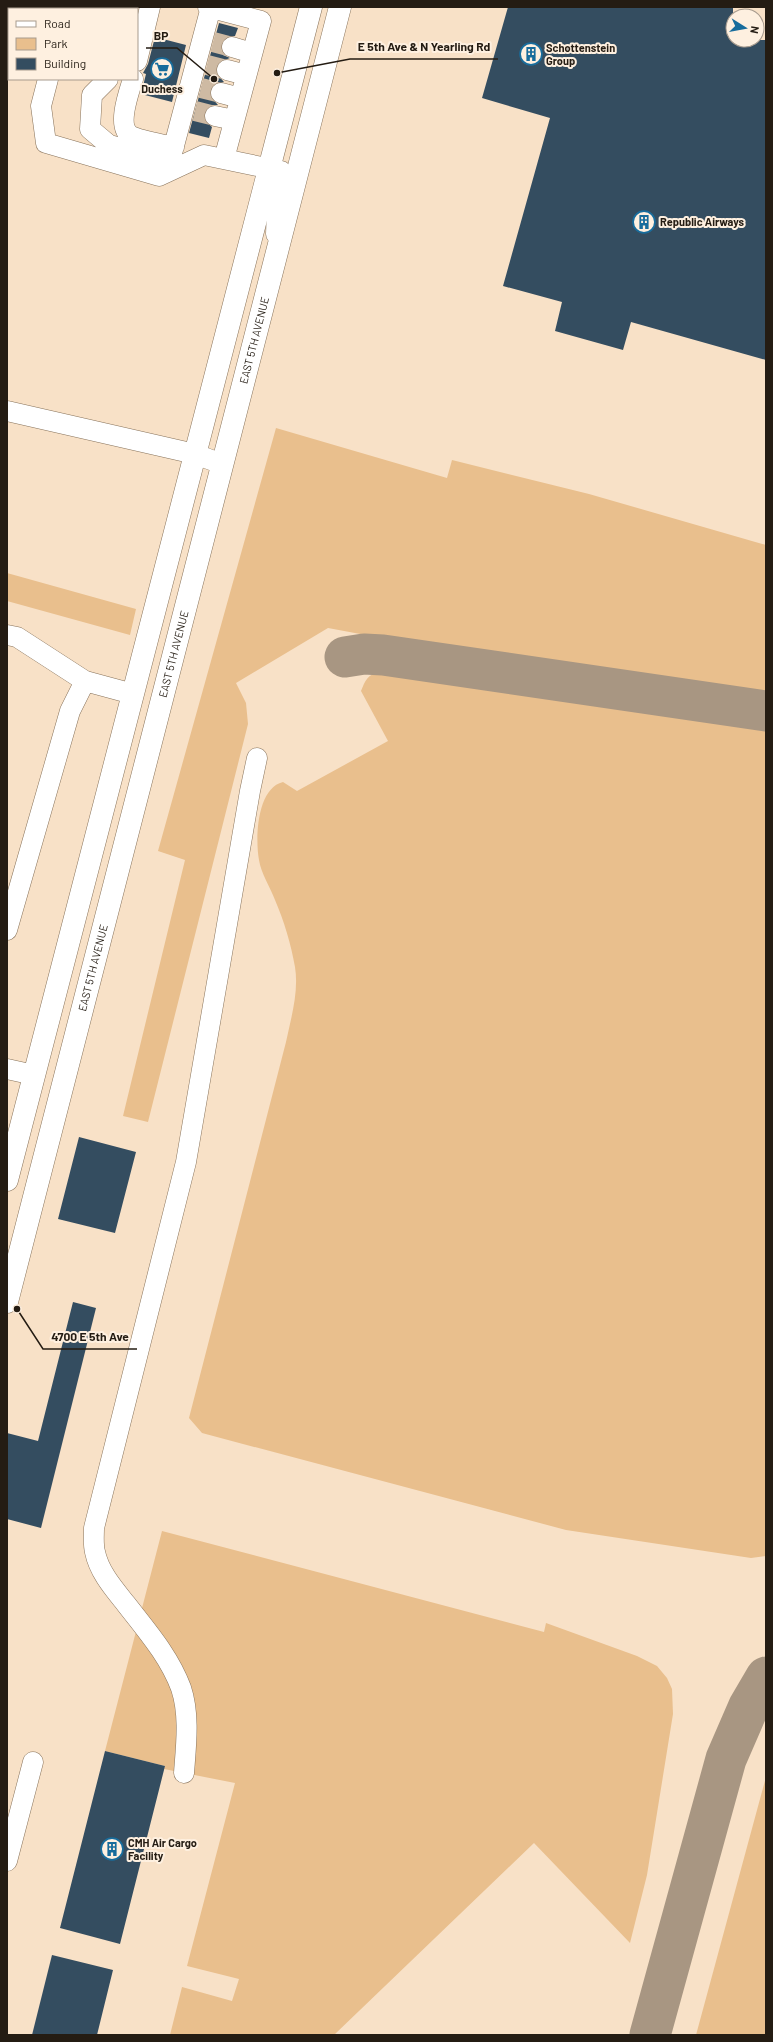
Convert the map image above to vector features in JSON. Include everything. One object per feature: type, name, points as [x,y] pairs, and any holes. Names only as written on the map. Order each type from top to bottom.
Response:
[{"type":"main road","points":[[7,1180],[311,7]]},
{"type":"main road","name":"EAST 5TH AVENUE","points":[[7,1302],[340,7]]},
{"type":"lane","points":[[138,57],[150,7]]},
{"type":"lane","points":[[48,80],[41,106],[46,143],[159,176],[170,160],[190,109],[208,41],[210,7],[260,21],[224,159]]},
{"type":"lane","points":[[232,47],[252,53]]},
{"type":"lane","points":[[227,70],[246,75]]},
{"type":"lane","points":[[103,80],[92,82],[90,129],[110,145],[170,160],[204,155],[281,171],[283,182],[277,209],[275,258]]},
{"type":"lane","points":[[133,80],[124,115],[125,128],[131,136],[170,160]]},
{"type":"lane","points":[[221,93],[240,98]]},
{"type":"lane","points":[[215,116],[234,120]]},
{"type":"lane","points":[[7,411],[195,454],[222,464]]},
{"type":"lane","points":[[7,635],[17,637],[85,681],[133,694]]},
{"type":"lane","points":[[7,930],[70,711],[85,681]]},
{"type":"lane","points":[[184,1773],[186,1724],[181,1690],[165,1656],[110,1584],[95,1554],[94,1528],[186,1162],[244,820],[257,758]]},
{"type":"lane","points":[[7,1069],[34,1075]]},
{"type":"lane","points":[[7,1861],[33,1762]]},
{"type":"green space","points":[[276,428],[447,478],[452,460],[589,494],[766,545],[766,694],[387,639],[328,628],[236,683],[246,703],[248,724],[148,1122],[123,1116],[185,860],[158,851]]},
{"type":"green space","points":[[7,573],[136,609],[130,635],[7,601]]},
{"type":"green space","points":[[379,672],[766,729],[766,1556],[751,1558],[566,1530],[202,1433],[189,1418],[286,1042],[295,995],[295,967],[289,941],[259,860],[257,839],[260,815],[263,804],[274,786],[283,782],[297,791],[388,741],[361,691],[367,678],[372,674]]},
{"type":"green space","points":[[162,1531],[544,1632],[546,1623],[637,1656],[657,1666],[667,1678],[672,1689],[673,1714],[647,1875],[630,1943],[534,1843],[334,2035],[170,2035],[182,1987],[232,2001],[239,1979],[187,1966],[235,1783],[164,1769],[165,1766],[105,1751]]},
{"type":"green space","points":[[766,1777],[766,2035],[696,2035]]},
{"type":"building","name":"Republic Airways","points":[[508,7],[733,7],[725,8],[725,48],[765,48],[766,40],[766,360],[631,322],[623,350],[555,331],[562,302],[503,286],[550,118],[482,98]]},
{"type":"building","points":[[219,23],[238,28],[235,36],[224,38],[221,44],[223,55],[230,58],[219,62],[216,67],[216,73],[224,82],[213,85],[210,90],[210,96],[218,105],[211,105],[204,113],[204,120],[212,127],[209,138],[189,133]]},
{"type":"building","name":"Duchess","points":[[155,37],[186,45],[172,102],[141,94],[146,74],[143,73],[148,64]]},
{"type":"building","points":[[79,1137],[136,1152],[115,1233],[58,1219]]},
{"type":"building","points":[[73,1302],[96,1308],[41,1528],[7,1519],[7,1433],[38,1441]]},
{"type":"building","name":"CMH Air Cargo Facility","points":[[105,1751],[165,1766],[120,1944],[60,1928]]},
{"type":"building","points":[[52,1955],[113,1970],[97,2035],[32,2035]]},
{"type":"taxiway","points":[[345,657],[364,654],[383,655],[766,711]]},
{"type":"taxiway","points":[[650,2035],[726,1759],[749,1706],[766,1677]]},
{"type":"tunnel","points":[[213,42],[232,47]]},
{"type":"tunnel","points":[[207,65],[227,70]]},
{"type":"tunnel","points":[[201,88],[221,93]]},
{"type":"tunnel","points":[[195,111],[215,116]]},
{"type":"place","name":"Schottenstein Group","points":[[531,54]]},
{"type":"place","name":"Duchess","points":[[162,69]]},
{"type":"place","name":"E 5th Ave & N Yearling Rd","points":[[277,73]]},
{"type":"place","name":"BP","points":[[214,79]]},
{"type":"place","name":"Republic Airways","points":[[644,222]]},
{"type":"place","name":"4700 E 5th Ave","points":[[17,1309]]},
{"type":"place","name":"CMH Air Cargo Facility","points":[[112,1849]]}]
